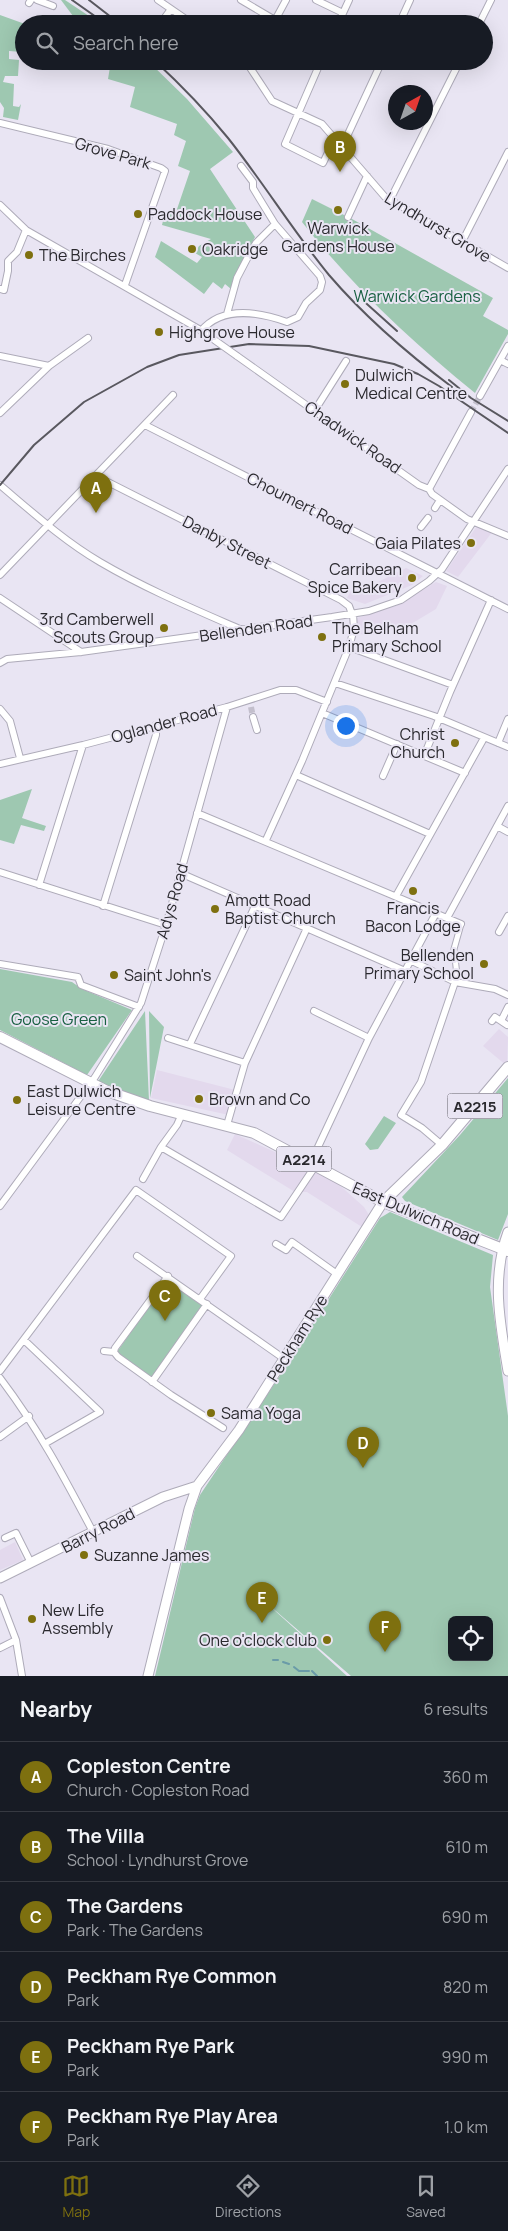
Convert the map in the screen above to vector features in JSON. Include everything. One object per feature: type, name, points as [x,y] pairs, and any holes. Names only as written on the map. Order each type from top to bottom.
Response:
[{"type":"main road","name":"East Dulwich Road","points":[[0,1037],[90,1084],[142,1104],[254,1133],[383,1202],[505,1250]]},
{"type":"main road","name":"Peckham Rye","points":[[148,1676],[189,1509],[198,1486],[239,1430],[383,1202],[442,1145],[508,1067]]},
{"type":"main road","points":[[508,1232],[497,1285],[508,1371]]},
{"type":"main road","name":"Barry Road","points":[[0,1578],[163,1497],[198,1486]]},
{"type":"street","points":[[37,0],[53,6]]},
{"type":"street","points":[[158,0],[180,15]]},
{"type":"street","points":[[241,0],[264,15]]},
{"type":"street","points":[[278,15],[286,0]]},
{"type":"street","points":[[316,0],[343,13],[349,0]]},
{"type":"street","points":[[403,15],[410,0]]},
{"type":"street","points":[[484,15],[491,0]]},
{"type":"street","points":[[167,15],[171,9]]},
{"type":"street","name":"Lyndhurst Grove","points":[[252,70],[272,101],[322,124],[366,176],[390,200],[508,268]]},
{"type":"street","points":[[317,70],[285,144],[323,163],[335,138]]},
{"type":"street","points":[[342,147],[378,70]]},
{"type":"street","points":[[390,200],[455,70]]},
{"type":"street","name":"Grove Park","points":[[0,123],[108,150],[165,171],[125,286]]},
{"type":"street","points":[[462,242],[508,152]]},
{"type":"street","points":[[0,205],[26,230],[203,332],[214,318],[227,314],[263,314],[287,322],[298,317],[306,303],[320,290],[322,282],[320,276],[275,224],[253,188],[253,182],[241,166]]},
{"type":"street","points":[[348,217],[366,176]]},
{"type":"street","points":[[227,314],[237,278],[249,255],[256,243],[275,224]]},
{"type":"street","points":[[0,289],[4,290],[8,261],[17,252],[26,230]]},
{"type":"street","name":"Chadwick Road","points":[[203,332],[419,485],[429,489],[440,500],[473,522],[508,536]]},
{"type":"street","points":[[0,413],[49,366],[88,338]]},
{"type":"street","points":[[480,396],[508,346]]},
{"type":"street","points":[[0,356],[49,366]]},
{"type":"street","points":[[500,360],[508,364]]},
{"type":"street","points":[[315,410],[346,361]]},
{"type":"street","points":[[0,575],[173,395]]},
{"type":"street","points":[[429,489],[471,412]]},
{"type":"street","name":"Choumert Road","points":[[145,425],[508,609]]},
{"type":"street","name":"Bellenden Road","points":[[0,663],[7,660],[81,652],[352,614],[401,600],[438,573],[508,469]]},
{"type":"street","name":"Danby Street","points":[[96,476],[342,600],[349,606],[352,614]]},
{"type":"street","points":[[0,485],[48,525],[99,562],[158,593],[243,630]]},
{"type":"street","points":[[435,508],[440,500]]},
{"type":"street","points":[[421,527],[428,518]]},
{"type":"street","points":[[0,598],[81,652]]},
{"type":"street","points":[[424,756],[491,600]]},
{"type":"street","points":[[266,840],[335,682],[354,629],[352,614]]},
{"type":"street","points":[[348,647],[453,685]]},
{"type":"street","points":[[335,682],[422,712],[508,747]]},
{"type":"street","name":"Oglander Road","points":[[0,764],[83,745],[227,707],[250,704],[288,689],[308,694],[327,702]]},
{"type":"street","name":"Adys Road","points":[[0,1206],[90,1084],[139,1007],[166,925],[227,707]]},
{"type":"street","points":[[0,709],[10,721],[20,758]]},
{"type":"street","points":[[322,713],[465,773]]},
{"type":"street","points":[[253,717],[257,730]]},
{"type":"street","points":[[498,743],[508,719]]},
{"type":"street","points":[[103,906],[156,735],[156,725]]},
{"type":"street","points":[[396,896],[484,738]]},
{"type":"street","points":[[383,776],[397,744]]},
{"type":"street","points":[[39,885],[83,745]]},
{"type":"street","points":[[296,774],[430,834]]},
{"type":"street","points":[[447,918],[508,806]]},
{"type":"street","points":[[197,813],[266,840],[461,924],[454,949],[457,975],[455,982],[418,1088],[401,1114],[442,1145]]},
{"type":"street","points":[[496,826],[508,832]]},
{"type":"street","points":[[0,872],[166,925]]},
{"type":"street","points":[[180,873],[256,904],[405,971]]},
{"type":"street","points":[[190,1044],[256,904]]},
{"type":"street","points":[[161,1148],[282,1217],[313,1164],[369,1038],[412,961],[436,913]]},
{"type":"street","points":[[499,932],[508,916]]},
{"type":"street","points":[[227,1125],[245,1064],[307,928]]},
{"type":"street","points":[[412,961],[455,982],[495,989],[508,995]]},
{"type":"street","points":[[0,964],[78,977],[81,985],[139,1007]]},
{"type":"street","points":[[492,1021],[495,1017],[504,1023],[508,1007]]},
{"type":"street","points":[[314,1011],[369,1038]]},
{"type":"street","points":[[168,1038],[245,1064]]},
{"type":"street","points":[[143,1179],[182,1114]]},
{"type":"street","points":[[0,1371],[136,1190],[231,1256],[200,1299]]},
{"type":"street","points":[[276,1244],[286,1250],[292,1242],[337,1274]]},
{"type":"street","points":[[137,1256],[283,1358]]},
{"type":"street","points":[[114,1352],[115,1348],[168,1276]]},
{"type":"street","points":[[152,1382],[207,1304]]},
{"type":"street","points":[[24,1340],[100,1412],[46,1443]]},
{"type":"street","points":[[104,1351],[114,1352]]},
{"type":"street","points":[[114,1352],[118,1358],[152,1382],[223,1428]]},
{"type":"street","points":[[0,1378],[29,1416],[46,1443],[93,1532]]},
{"type":"street","points":[[0,1437],[29,1416]]},
{"type":"street","points":[[5,1538],[16,1533],[31,1563]]},
{"type":"street","points":[[0,1598],[16,1640],[22,1676]]},
{"type":"street","points":[[0,1648],[16,1640]]},
{"type":"shaded area","points":[[477,526],[493,531],[458,577],[446,571]]},
{"type":"shaded area","points":[[406,568],[423,576],[412,585],[365,604],[347,598],[355,583],[366,588]]},
{"type":"shaded area","points":[[436,582],[447,586],[436,609],[411,624],[373,635],[358,634],[357,618],[396,606]]},
{"type":"shaded area","points":[[499,1029],[508,1037],[507,1066],[483,1046]]},
{"type":"shaded area","points":[[157,1070],[235,1090],[229,1115],[151,1098]]},
{"type":"shaded area","points":[[235,1134],[336,1182],[364,1207],[369,1215],[362,1227],[307,1192],[295,1192],[227,1150]]},
{"type":"shaded area","points":[[15,1542],[23,1560],[0,1570],[0,1550]]},
{"type":"green space","points":[[61,0],[65,0],[88,15],[72,15]]},
{"type":"green space","points":[[0,15],[15,20],[15,51],[9,51],[9,59],[15,60],[15,70],[18,70],[18,76],[5,76],[3,82],[14,84],[13,106],[19,107],[21,104],[18,120],[3,117],[4,108],[0,102]]},
{"type":"green space","points":[[110,70],[157,70],[187,99],[233,152],[210,169],[255,237],[235,276],[231,289],[225,284],[222,289],[213,282],[204,294],[155,257],[161,241],[197,263],[202,257],[195,253],[199,246],[211,239],[162,225],[165,212],[175,215],[190,171],[178,166],[186,141],[174,135],[177,124],[130,107],[135,87],[108,79]]},
{"type":"green space","name":"Warwick Gardens","points":[[312,199],[352,219],[493,298],[483,316],[508,330],[508,334],[475,393],[428,354],[362,291],[321,246],[302,222]]},
{"type":"green space","points":[[32,789],[22,818],[46,826],[44,831],[21,825],[14,844],[0,840],[0,800]]},
{"type":"green space","name":"Goose Green","points":[[0,969],[72,982],[82,989],[132,1010],[87,1075],[0,1030]]},
{"type":"green space","points":[[145,1011],[149,1101],[97,1083]]},
{"type":"green space","points":[[149,1011],[164,1027],[150,1098]]},
{"type":"green space","points":[[508,1078],[508,1214],[498,1240],[405,1201],[402,1197],[460,1135]]},
{"type":"green space","points":[[384,1116],[396,1123],[378,1149],[370,1150],[365,1144]]},
{"type":"green space","points":[[390,1212],[493,1255],[490,1287],[508,1416],[508,1676],[351,1676],[262,1599],[347,1676],[155,1676],[195,1508],[200,1495],[289,1362],[380,1218]]},
{"type":"green space","points":[[168,1279],[204,1305],[152,1379],[117,1352]]},
{"type":"waterway","points":[[273,1660],[278,1660]]},
{"type":"waterway","points":[[283,1662],[289,1664]]},
{"type":"waterway","points":[[294,1667],[299,1671],[309,1671]]},
{"type":"waterway","points":[[312,1671],[317,1676]]},
{"type":"tunnel","points":[[471,412],[480,396]]},
{"type":"tunnel","points":[[251,707],[253,717]]},
{"type":"railway","points":[[72,0],[93,15]]},
{"type":"railway","points":[[89,0],[108,15]]},
{"type":"railway","points":[[164,70],[193,98],[228,138],[290,224],[343,291],[388,334],[452,387]]},
{"type":"railway","points":[[358,296],[397,331]]},
{"type":"railway","points":[[0,485],[34,445],[84,402],[147,367],[179,355],[249,344],[309,346],[394,364],[418,374],[439,386],[508,433]]},
{"type":"railway","points":[[449,380],[471,398],[508,421]]},
{"type":"place","name":"The Villa","points":[[340,172]]},
{"type":"place","name":"Warwick Gardens House","points":[[338,210]]},
{"type":"place","name":"Paddock House","points":[[138,214]]},
{"type":"place","name":"Oakridge","points":[[192,249]]},
{"type":"place","name":"The Birches","points":[[29,255]]},
{"type":"place","name":"Highgrove House","points":[[159,332]]},
{"type":"place","name":"Dulwich Medical Centre","points":[[345,384]]},
{"type":"place","name":"Copleston Centre","points":[[96,513]]},
{"type":"place","name":"Gaia Pilates","points":[[471,543]]},
{"type":"place","name":"Carribean Spice Bakery","points":[[412,578]]},
{"type":"place","name":"3rd Camberwell Scouts Group","points":[[164,628]]},
{"type":"place","name":"The Belham Primary School","points":[[322,637]]},
{"type":"place","name":"Christ Church","points":[[455,743]]},
{"type":"place","name":"Francis Bacon Lodge","points":[[413,891]]},
{"type":"place","name":"Amott Road Baptist Church","points":[[215,909]]},
{"type":"place","name":"Bellenden Primary School","points":[[484,964]]},
{"type":"place","name":"Saint John's","points":[[114,975]]},
{"type":"place","name":"Brown and Co","points":[[199,1099]]},
{"type":"place","name":"East Dulwich Leisure Centre","points":[[17,1100]]},
{"type":"place","name":"The Gardens","points":[[165,1321]]},
{"type":"place","name":"Sama Yoga","points":[[211,1413]]},
{"type":"place","name":"Peckham Rye Common","points":[[363,1468]]},
{"type":"place","name":"Suzanne James","points":[[84,1555]]},
{"type":"place","name":"New Life Assembly","points":[[32,1619]]},
{"type":"place","name":"Peckham Rye Park","points":[[262,1623]]},
{"type":"place","name":"One o'clock club","points":[[327,1640]]},
{"type":"place","name":"Peckham Rye Play Area","points":[[385,1652]]}]
